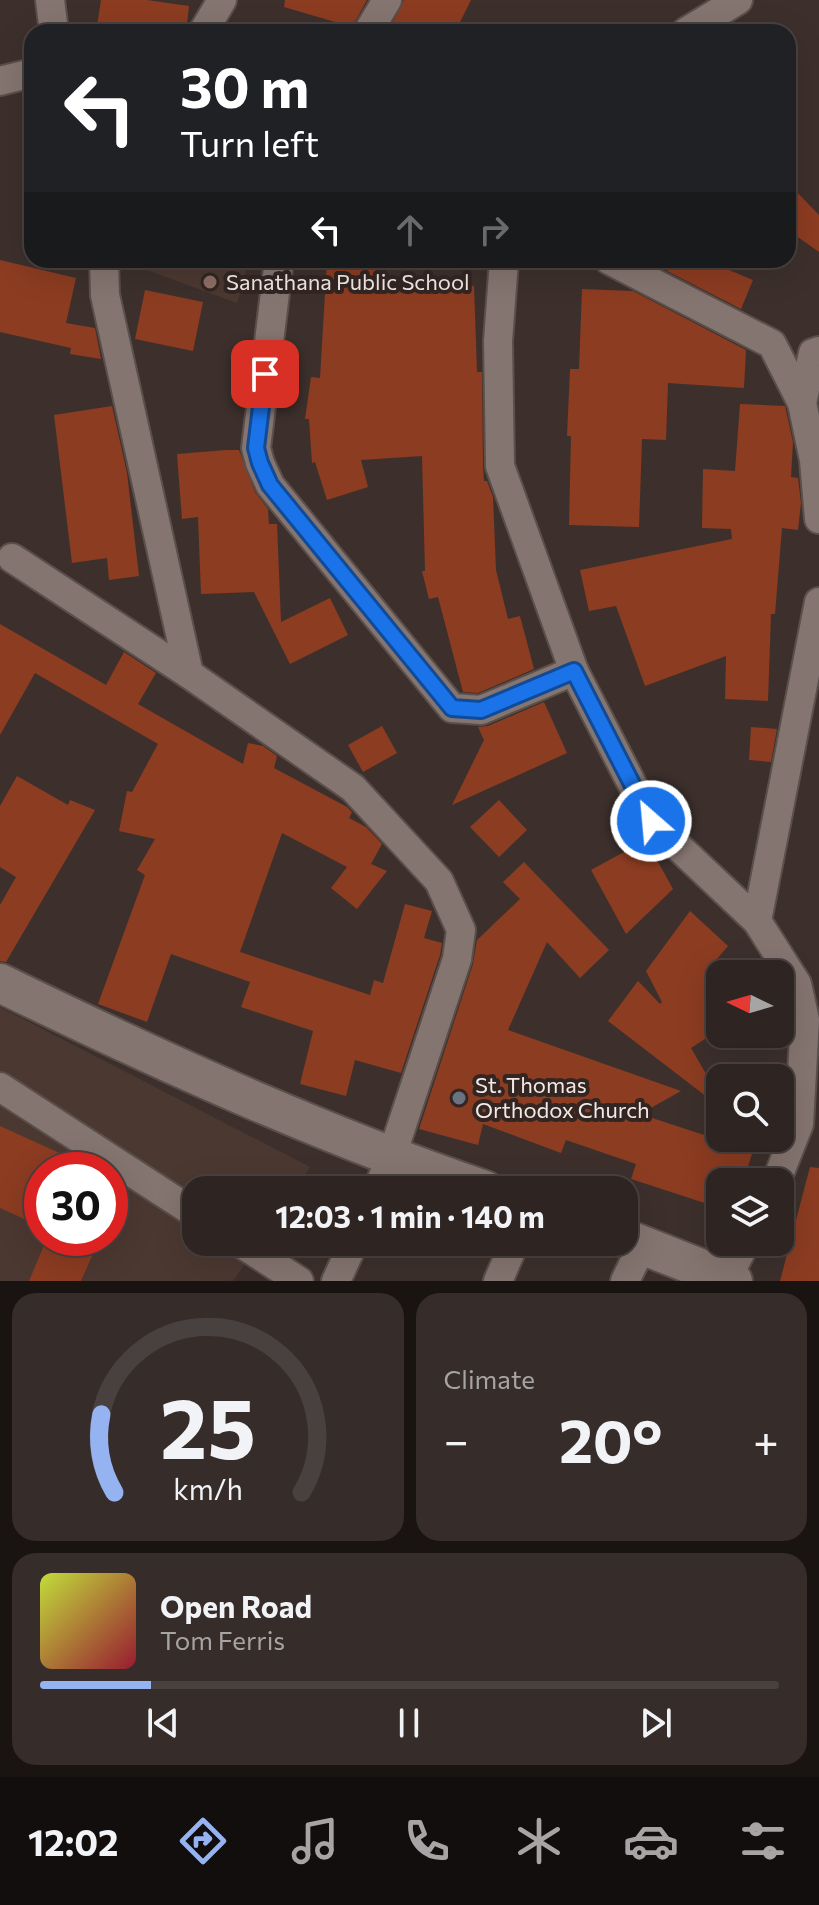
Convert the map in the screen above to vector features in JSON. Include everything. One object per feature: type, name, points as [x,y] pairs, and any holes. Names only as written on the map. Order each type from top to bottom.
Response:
[{"type":"main road","points":[[0,983],[384,1174]]},
{"type":"main road","points":[[638,1243],[730,1279]]},
{"type":"street","points":[[50,0],[53,24]]},
{"type":"street","points":[[208,24],[222,0]]},
{"type":"street","points":[[373,24],[387,0]]},
{"type":"street","points":[[699,24],[738,0]]},
{"type":"street","points":[[0,81],[24,75]]},
{"type":"street","points":[[104,268],[105,295],[189,674]]},
{"type":"street","points":[[278,268],[256,448],[270,485],[452,708],[481,710],[574,671]]},
{"type":"street","points":[[498,268],[500,466],[574,671],[651,821],[757,921],[797,984],[805,1020],[799,1124],[782,1168]]},
{"type":"street","points":[[625,268],[772,344],[802,403],[814,460],[819,519]]},
{"type":"street","points":[[802,403],[813,353],[819,351]]},
{"type":"street","points":[[12,558],[189,674],[353,788],[439,881],[461,930],[457,959],[384,1174]]},
{"type":"street","points":[[757,921],[819,602]]},
{"type":"street","points":[[0,1087],[182,1205]]},
{"type":"street","points":[[261,1256],[299,1281]]},
{"type":"street","points":[[336,1281],[348,1256]]},
{"type":"street","points":[[498,1281],[509,1256]]},
{"type":"street","points":[[625,1281],[630,1256]]},
{"type":"street","points":[[730,1279],[740,1256]]},
{"type":"shaded area","name":"Sanathana Public School","points":[[141,268],[247,268],[237,303]]},
{"type":"shaded area","points":[[0,1007],[310,1167],[304,1176],[182,1176],[182,1256],[250,1256],[233,1281],[0,1281]]},
{"type":"building","points":[[101,0],[147,0],[189,6],[187,24],[97,24]]},
{"type":"building","points":[[285,0],[367,0],[354,24],[342,24],[284,7]]},
{"type":"building","points":[[404,0],[471,0],[459,24],[392,24]]},
{"type":"building","points":[[796,191],[819,215],[819,252],[796,236]]},
{"type":"building","points":[[0,260],[76,278],[66,323],[95,328],[101,359],[70,354],[71,348],[0,332]]},
{"type":"building","points":[[327,268],[377,268],[374,290],[474,286],[477,372],[482,372],[484,481],[487,481],[493,497],[496,570],[508,619],[520,616],[534,669],[478,693],[463,692],[438,597],[429,599],[422,571],[425,571],[422,456],[361,460],[368,487],[327,500],[315,462],[312,463],[309,419],[305,419],[311,377],[320,378]]},
{"type":"building","points":[[668,268],[730,268],[753,280],[741,309],[667,271]]},
{"type":"building","points":[[582,289],[633,291],[746,350],[744,388],[668,383],[666,440],[642,439],[639,527],[569,525],[571,436],[567,436],[570,369],[579,369]]},
{"type":"building","points":[[145,290],[203,302],[193,351],[135,339]]},
{"type":"building","points":[[740,404],[785,406],[793,442],[791,477],[798,478],[801,503],[798,530],[782,528],[775,614],[771,614],[768,701],[725,699],[726,656],[645,686],[616,606],[589,611],[580,570],[732,539],[731,529],[702,528],[703,469],[735,471]]},
{"type":"building","points":[[112,406],[127,473],[139,576],[109,580],[107,558],[72,563],[54,415]]},
{"type":"building","points":[[239,450],[255,492],[268,509],[269,524],[277,524],[281,622],[330,598],[348,635],[290,664],[254,592],[201,594],[198,517],[182,519],[177,454]]},
{"type":"building","points":[[0,624],[106,685],[124,652],[156,673],[138,704],[243,764],[248,743],[263,746],[277,756],[274,768],[347,807],[352,812],[349,818],[366,827],[382,844],[371,864],[387,871],[357,909],[331,888],[347,867],[282,833],[240,952],[370,995],[374,980],[383,983],[405,904],[432,911],[424,938],[442,943],[440,955],[401,1073],[355,1060],[346,1096],[300,1084],[313,1031],[241,1007],[250,982],[171,954],[147,1022],[98,1004],[145,875],[137,870],[155,839],[119,831],[127,791],[132,792],[158,744],[35,673],[0,735]]},
{"type":"building","points":[[544,702],[567,753],[452,805],[484,740],[478,727],[488,726]]},
{"type":"building","points":[[382,726],[397,753],[363,772],[348,745]]},
{"type":"building","points":[[751,727],[777,729],[771,762],[749,760]]},
{"type":"building","points":[[17,776],[68,805],[70,800],[95,810],[6,962],[0,961],[0,905],[16,877],[0,867],[0,806]]},
{"type":"building","points":[[499,800],[527,830],[499,857],[470,827]]},
{"type":"building","points":[[646,840],[673,889],[626,934],[591,870]]},
{"type":"building","points":[[524,862],[609,950],[580,978],[547,942],[508,1030],[681,1091],[640,1114],[706,1136],[706,1152],[753,1152],[748,1168],[706,1168],[706,1203],[638,1181],[638,1176],[632,1176],[636,1164],[566,1140],[561,1153],[483,1124],[478,1145],[419,1129],[473,964],[477,940],[520,899],[503,882]]},
{"type":"building","points":[[690,911],[728,946],[716,960],[706,960],[706,1038],[691,1048],[706,1074],[706,1096],[608,1021],[638,981],[660,1004],[662,1002],[646,971]]},
{"type":"building","points":[[0,1126],[57,1152],[24,1152],[24,1219],[0,1208]]},
{"type":"building","points":[[810,1167],[819,1168],[819,1281],[780,1281],[787,1256],[794,1256],[794,1228]]},
{"type":"building","points":[[39,1256],[92,1256],[81,1281],[29,1281]]},
{"type":"place","name":"Sanathana Public School","points":[[210,282]]},
{"type":"place","name":"St. Thomas Orthodox Church","points":[[459,1098]]},
{"type":"route","points":[[265,374],[256,448],[270,485],[452,708],[481,710],[574,671],[651,821]]}]
